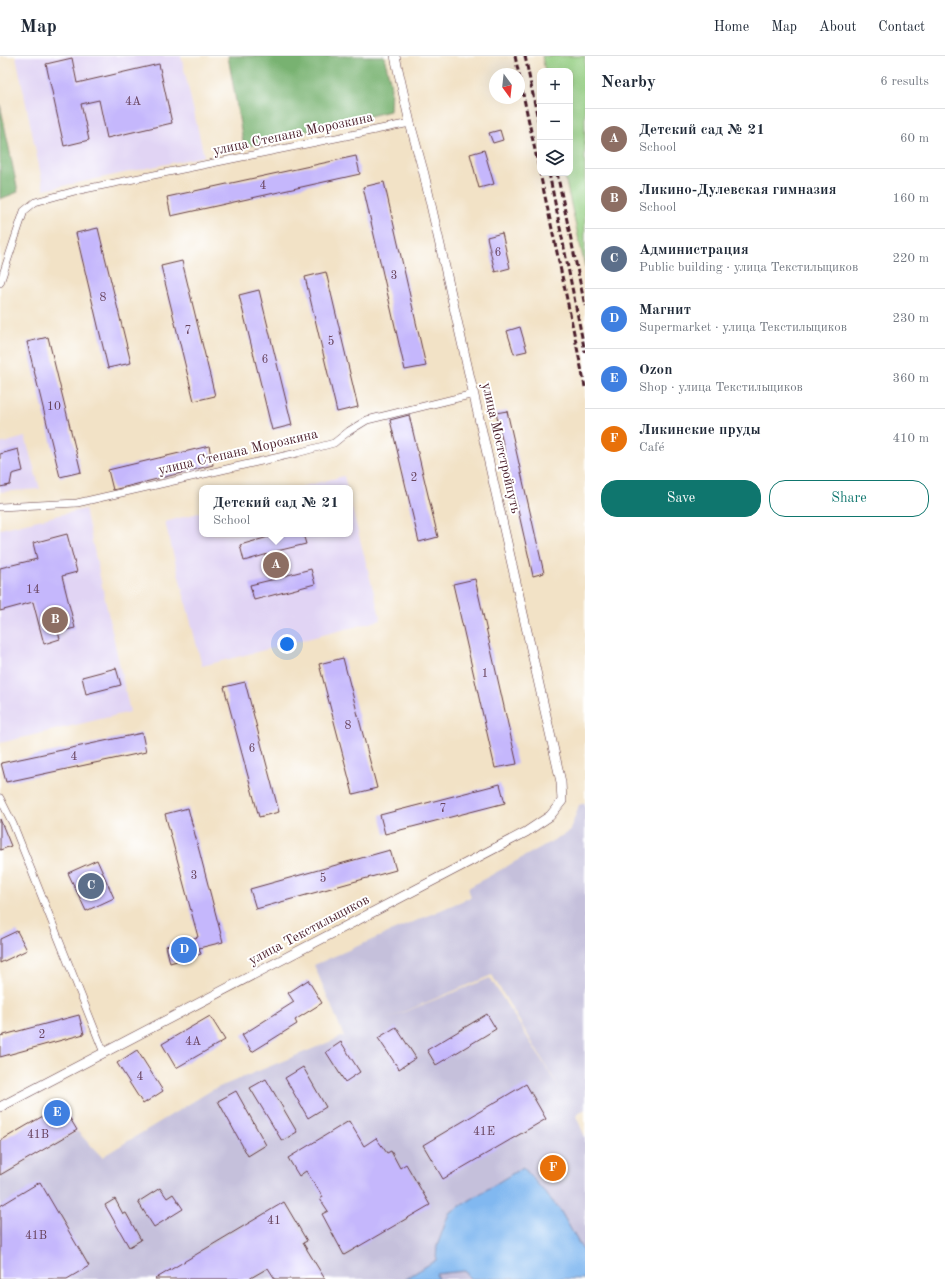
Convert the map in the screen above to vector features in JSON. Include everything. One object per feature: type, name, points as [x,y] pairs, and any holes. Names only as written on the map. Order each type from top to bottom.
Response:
[{"type":"street","name":"улица Мостстройпуть","points":[[395,56],[410,123],[424,174],[561,782],[562,801],[550,816],[526,832]]},
{"type":"street","name":"улица Степана Морозкина","points":[[0,283],[24,211],[35,202],[75,191],[410,123]]},
{"type":"street","name":"улица Степана Морозкина","points":[[0,507],[77,503],[291,454],[334,443],[349,430],[367,420],[474,394]]},
{"type":"street","points":[[0,798],[14,824],[104,1053]]},
{"type":"street","name":"улица Текстильщиков","points":[[0,1107],[526,832]]},
{"type":"shaded area","points":[[16,56],[181,56],[204,156],[44,190]]},
{"type":"shaded area","points":[[25,437],[40,489],[0,492],[0,444]]},
{"type":"shaded area","points":[[344,476],[346,485],[309,485]]},
{"type":"shaded area","points":[[85,509],[130,712],[0,743],[0,529]]},
{"type":"shaded area","points":[[199,513],[199,537],[353,537],[353,513],[381,620],[202,666],[165,522]]},
{"type":"shaded area","points":[[585,803],[585,1109],[576,1116],[585,1137],[585,1279],[0,1279],[0,1176],[77,1131],[102,1157],[212,1090],[344,1036],[314,965],[471,897],[468,888],[570,831],[579,805]],"holes":[[[492,975],[561,1091],[490,978],[384,1020]]]},
{"type":"green space","points":[[228,56],[384,56],[391,85],[390,111],[244,147]]},
{"type":"green space","points":[[542,56],[585,56],[585,267],[565,176],[573,176],[573,68],[544,68]]},
{"type":"green space","points":[[0,104],[18,192],[0,199]]},
{"type":"water","points":[[523,1167],[560,1210],[585,1254],[585,1279],[470,1279],[465,1271],[436,1274],[438,1279],[405,1279],[436,1260],[437,1246],[449,1213]]},
{"type":"building","points":[[72,58],[77,83],[159,64],[172,123],[107,138],[99,100],[81,104],[89,140],[64,146],[46,64]]},
{"type":"building","points":[[500,130],[503,140],[493,143],[489,133]]},
{"type":"building","points":[[484,150],[494,184],[479,188],[470,154]]},
{"type":"building","points":[[356,156],[360,174],[171,216],[167,197]]},
{"type":"building","points":[[384,182],[426,366],[405,370],[363,187]]},
{"type":"building","points":[[98,228],[131,363],[108,368],[76,233]]},
{"type":"building","points":[[502,233],[510,268],[495,272],[487,237]]},
{"type":"building","points":[[182,261],[215,396],[194,401],[161,266]]},
{"type":"building","points":[[326,272],[358,407],[337,412],[305,277]]},
{"type":"building","points":[[259,290],[292,425],[272,430],[239,295]]},
{"type":"building","points":[[520,327],[527,351],[514,354],[507,331]]},
{"type":"building","points":[[48,337],[81,472],[60,477],[27,342]]},
{"type":"building","points":[[507,411],[544,573],[533,576],[496,413]]},
{"type":"building","points":[[409,415],[438,537],[419,542],[390,420]]},
{"type":"building","points":[[209,446],[213,465],[113,490],[108,470]]},
{"type":"building","points":[[18,449],[23,471],[12,474],[10,485],[0,487],[0,454]]},
{"type":"building","points":[[67,534],[77,572],[62,576],[75,628],[58,632],[60,639],[44,644],[33,602],[0,611],[0,568],[37,559],[33,543]]},
{"type":"building","points":[[268,537],[304,537],[306,544],[277,551],[284,576],[311,569],[315,584],[254,600],[250,585],[275,579],[268,554],[244,561],[240,545]]},
{"type":"building","points":[[475,579],[517,764],[495,768],[453,584]]},
{"type":"building","points":[[343,658],[377,788],[353,794],[319,664]]},
{"type":"building","points":[[116,668],[121,685],[86,694],[82,677]]},
{"type":"building","points":[[245,682],[279,812],[259,817],[224,687]]},
{"type":"building","points":[[142,733],[146,752],[6,782],[1,763]]},
{"type":"building","points":[[500,784],[505,803],[385,834],[380,815]]},
{"type":"building","points":[[188,808],[223,942],[199,948],[201,954],[170,963],[166,946],[198,937],[165,814]]},
{"type":"building","points":[[0,819],[11,846],[0,850]]},
{"type":"building","points":[[390,850],[396,870],[256,909],[250,889]]},
{"type":"building","points":[[97,860],[114,898],[86,911],[68,873]]},
{"type":"building","points":[[17,931],[27,950],[0,963],[0,939]]},
{"type":"building","points":[[308,980],[322,1003],[295,1020],[297,1024],[252,1052],[242,1035],[294,1002],[288,993]]},
{"type":"building","points":[[487,1014],[496,1029],[436,1065],[427,1050]]},
{"type":"building","points":[[79,1015],[84,1034],[0,1057],[0,1036]]},
{"type":"building","points":[[210,1016],[225,1040],[176,1068],[162,1044]]},
{"type":"building","points":[[396,1027],[416,1058],[399,1069],[378,1038]]},
{"type":"building","points":[[341,1042],[360,1072],[345,1082],[326,1052]]},
{"type":"building","points":[[137,1050],[163,1091],[143,1104],[117,1063]]},
{"type":"building","points":[[303,1067],[326,1107],[308,1118],[285,1078]]},
{"type":"building","points":[[266,1079],[297,1132],[282,1141],[250,1088]]},
{"type":"building","points":[[526,1084],[546,1119],[443,1179],[423,1145]]},
{"type":"building","points":[[236,1091],[266,1145],[248,1156],[218,1101]]},
{"type":"building","points":[[62,1105],[77,1130],[0,1175],[0,1141]]},
{"type":"building","points":[[349,1121],[364,1146],[376,1138],[387,1153],[391,1151],[400,1168],[406,1164],[430,1205],[344,1255],[322,1214],[328,1211],[320,1199],[323,1197],[306,1171],[299,1176],[288,1158]]},
{"type":"building","points":[[40,1182],[89,1266],[67,1279],[0,1279],[0,1206]]},
{"type":"building","points":[[160,1188],[167,1198],[173,1194],[183,1209],[154,1227],[138,1202]]},
{"type":"building","points":[[115,1199],[123,1214],[126,1213],[141,1240],[129,1247],[105,1205]]},
{"type":"building","points":[[284,1202],[307,1241],[303,1243],[325,1279],[275,1279],[268,1268],[249,1279],[155,1279]]},
{"type":"railway","points":[[515,56],[585,387]]},
{"type":"railway","points":[[525,56],[537,114]]},
{"type":"railway","points":[[550,176],[585,352]]},
{"type":"railway","points":[[558,176],[585,306]]},
{"type":"place","name":"Детский сад № 21","points":[[276,565]]},
{"type":"place","name":"Ликино-Дулевская гимназия","points":[[55,620]]},
{"type":"place","name":"Администрация","points":[[91,886]]},
{"type":"place","name":"Магнит","points":[[184,950]]},
{"type":"place","name":"Ozon","points":[[57,1113]]},
{"type":"place","name":"Ликинские пруды","points":[[553,1168]]}]
